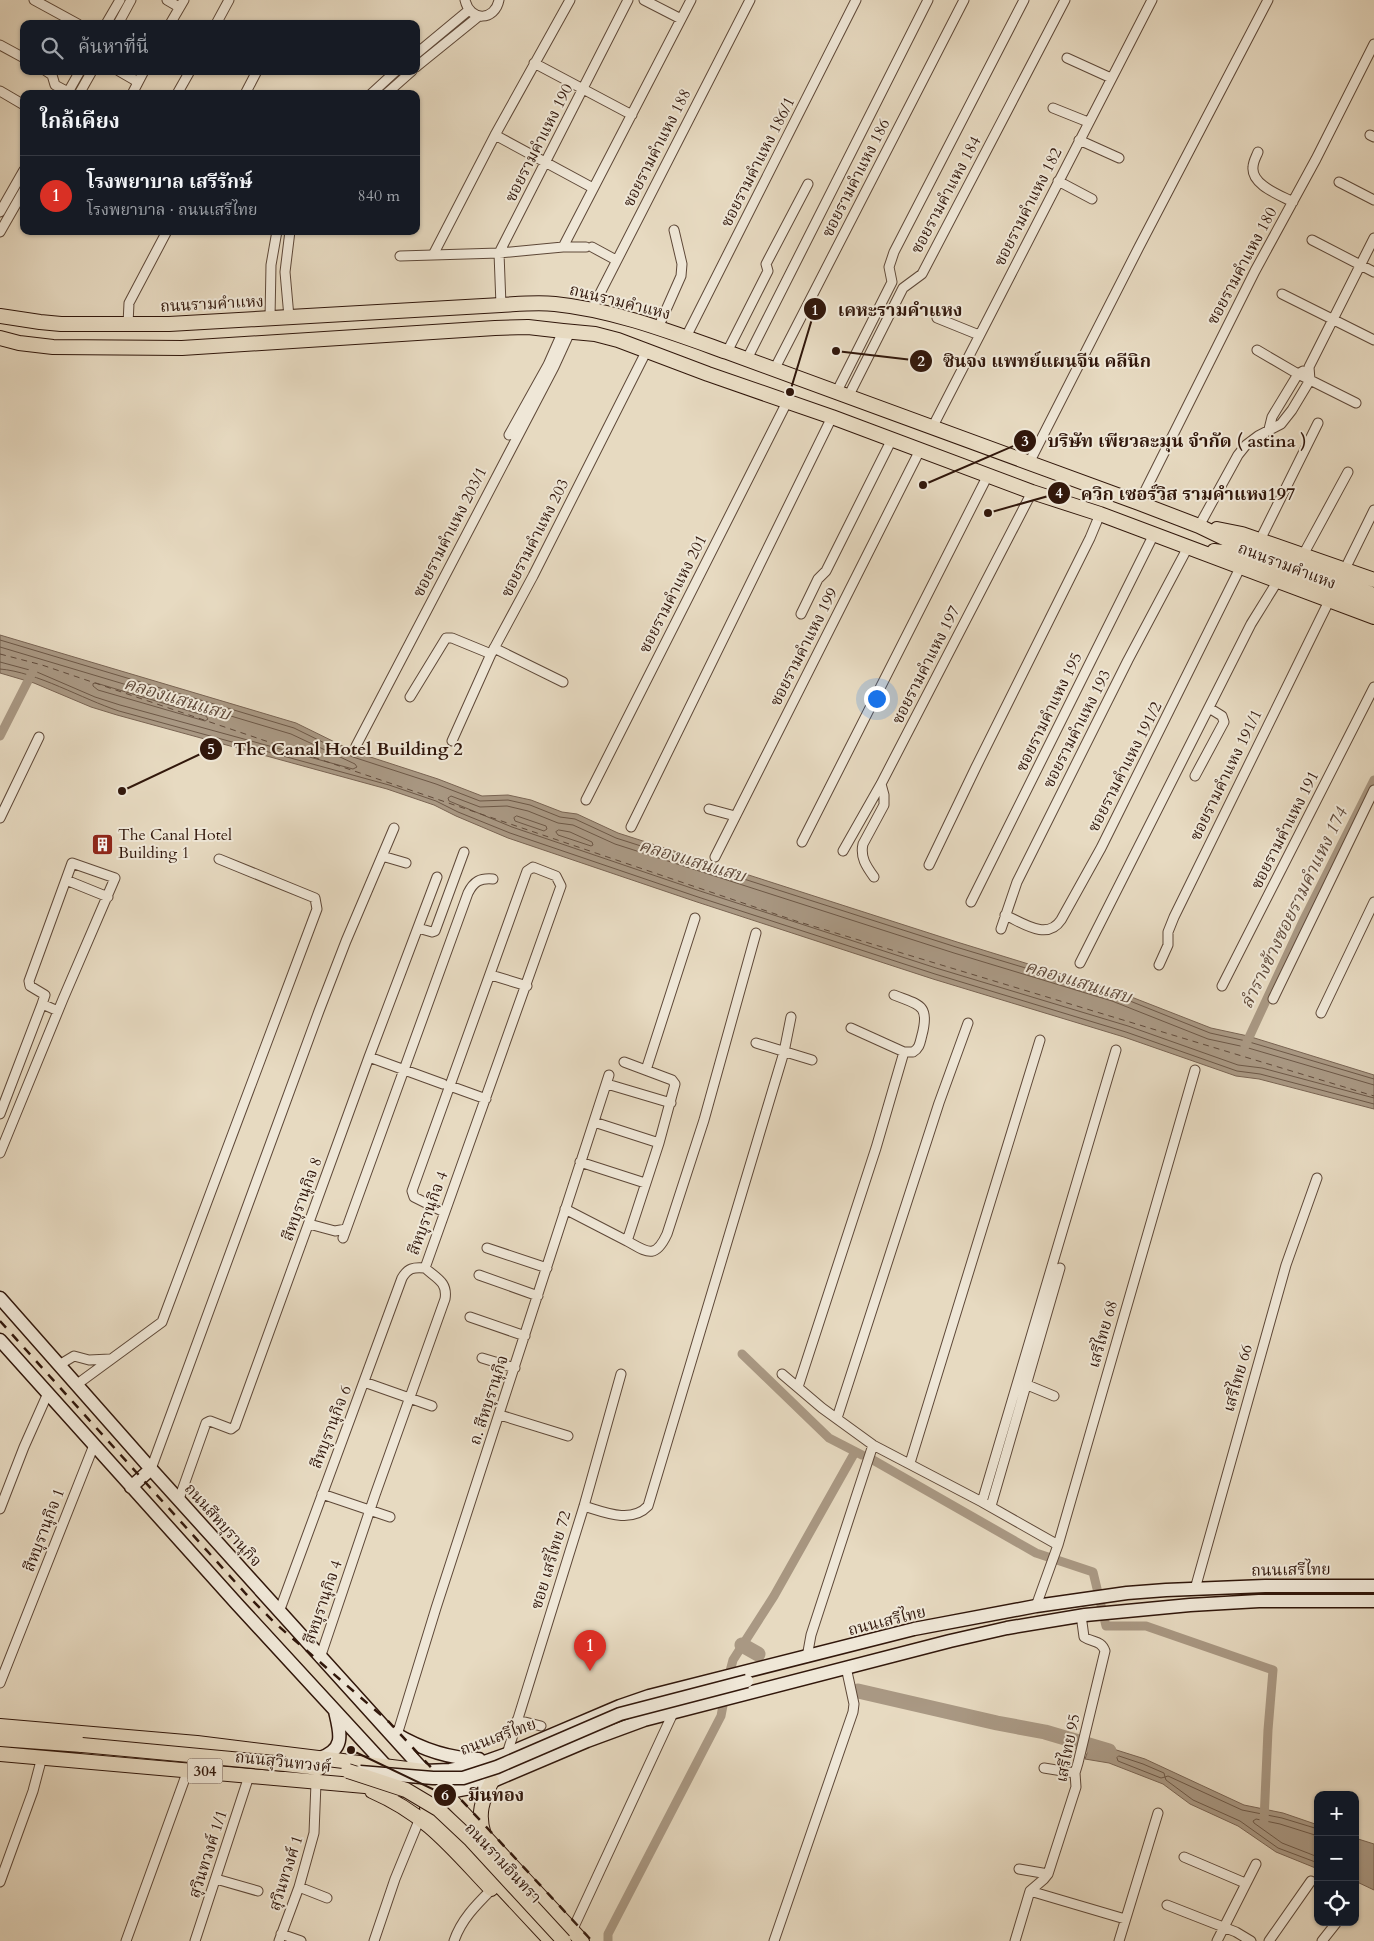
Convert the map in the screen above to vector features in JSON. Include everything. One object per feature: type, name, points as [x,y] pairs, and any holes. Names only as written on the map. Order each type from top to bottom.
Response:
[{"type":"main road","name":"ถนนรามคำแหง","points":[[4,316],[40,322],[170,324],[501,304],[552,304],[592,309],[686,337],[747,359],[1139,503],[1199,526],[1226,539],[1374,595]]},
{"type":"main road","name":"ถนนรามคำแหง","points":[[0,338],[19,343],[75,347],[182,348],[495,328],[528,328],[595,334],[647,350],[1032,492],[1100,514],[1374,617]]},
{"type":"main road","points":[[0,342],[19,343]]},
{"type":"main road","name":"ถนนรามคำแหง","points":[[1199,526],[1226,530],[1260,540],[1374,580]]},
{"type":"main road","name":"ถนนรามคำแหง","points":[[1188,547],[1228,553],[1246,558],[1374,605]]},
{"type":"main road","name":"ถนนสีหบุรานุกิจ","points":[[0,1298],[320,1658],[424,1771]]},
{"type":"main road","points":[[0,1340],[335,1712],[387,1767]]},
{"type":"main road","points":[[132,1487],[151,1469]]},
{"type":"main road","name":"ถนนเสรีไทย","points":[[424,1771],[463,1768],[491,1760],[636,1700],[718,1679],[750,1675],[807,1657],[914,1630],[1036,1606],[1108,1596],[1195,1589],[1374,1586]]},
{"type":"main road","name":"ถนนเสรีไทย","points":[[444,1793],[470,1789],[492,1781],[644,1720],[846,1667],[991,1632],[1109,1612],[1259,1601],[1374,1602]]},
{"type":"main road","points":[[0,1739],[82,1745],[348,1771],[433,1778],[463,1778],[497,1767],[620,1714],[750,1675],[898,1642],[947,1624]]},
{"type":"main road","points":[[320,1758],[334,1752],[338,1743],[340,1732],[335,1712]]},
{"type":"main road","points":[[597,1716],[594,1720],[595,1726],[603,1735]]},
{"type":"main road","name":"ถนนสุวินทวงศ์","points":[[0,1726],[260,1750],[424,1771]]},
{"type":"main road","points":[[383,1727],[422,1748],[450,1757],[491,1760]]},
{"type":"main road","points":[[260,1750],[276,1768],[274,1776],[264,1778]]},
{"type":"main road","name":"ถนนสุวินทวงศ์","points":[[0,1754],[444,1793]]},
{"type":"main road","points":[[338,1761],[350,1768],[355,1778],[352,1783],[343,1785]]},
{"type":"main road","name":"ถนนรามอินทรา","points":[[387,1767],[446,1826],[551,1941]]},
{"type":"main road","points":[[348,1771],[387,1782],[406,1790],[438,1809],[573,1938]]},
{"type":"main road","name":"ถนนรามอินทรา","points":[[424,1771],[532,1888],[573,1938]]},
{"type":"main road","points":[[485,1836],[481,1824],[480,1810],[492,1781]]},
{"type":"main road","points":[[362,1787],[393,1801],[420,1818],[440,1835],[539,1941]]},
{"type":"main road","points":[[516,1903],[532,1888]]},
{"type":"street","points":[[34,0],[71,20]]},
{"type":"street","points":[[108,20],[120,0]]},
{"type":"street","points":[[120,20],[131,0]]},
{"type":"street","points":[[167,0],[182,4],[172,20]]},
{"type":"street","points":[[218,20],[229,0]]},
{"type":"street","points":[[465,0],[468,10],[479,16],[489,15],[494,12],[499,0]]},
{"type":"street","points":[[433,255],[495,135],[570,0]]},
{"type":"street","name":"ซอยรามคำแหง 190","points":[[501,304],[499,252],[628,0]]},
{"type":"street","points":[[644,0],[682,19]]},
{"type":"street","points":[[564,247],[691,0]]},
{"type":"street","name":"ซอยรามคำแหง 188","points":[[592,309],[750,0]]},
{"type":"street","name":"ซอยรามคำแหง 186/1","points":[[686,337],[856,0]]},
{"type":"street","points":[[747,359],[928,0]]},
{"type":"street","name":"ซอยรามคำแหง 186","points":[[774,370],[964,0]]},
{"type":"street","name":"ซอยรามคำแหง 184","points":[[842,395],[865,334],[892,282],[889,268],[894,252],[1024,0]]},
{"type":"street","name":"ซอยรามคำแหง 184","points":[[842,395],[876,340],[903,288],[922,274],[1065,0]]},
{"type":"street","name":"ซอยรามคำแหง 182","points":[[932,428],[1152,0]]},
{"type":"street","points":[[1029,463],[1038,442],[1268,0]]},
{"type":"street","points":[[420,51],[468,10]]},
{"type":"street","points":[[420,62],[479,16]]},
{"type":"street","name":"ซอยรามคำแหง 180","points":[[1139,503],[1255,271],[1293,202],[1374,44]]},
{"type":"street","points":[[0,45],[20,56]]},
{"type":"street","points":[[1067,58],[1111,78]]},
{"type":"street","points":[[534,63],[632,115]]},
{"type":"street","points":[[52,75],[55,85],[64,90]]},
{"type":"street","points":[[70,90],[78,75]]},
{"type":"street","points":[[81,90],[90,75]]},
{"type":"street","points":[[126,75],[138,82]]},
{"type":"street","points":[[134,90],[142,75]]},
{"type":"street","points":[[180,90],[188,75]]},
{"type":"street","points":[[247,90],[255,75]]},
{"type":"street","points":[[375,90],[392,75]]},
{"type":"street","points":[[391,90],[407,75]]},
{"type":"street","points":[[52,90],[55,85]]},
{"type":"street","points":[[0,91],[20,103]]},
{"type":"street","points":[[1053,108],[1088,122]]},
{"type":"street","points":[[495,135],[593,188]]},
{"type":"street","points":[[1079,140],[1119,158]]},
{"type":"street","points":[[1258,152],[1253,166],[1253,173],[1257,180],[1293,202]]},
{"type":"street","points":[[0,212],[20,177]]},
{"type":"street","points":[[1058,181],[1092,199]]},
{"type":"street","points":[[1339,182],[1374,200]]},
{"type":"street","points":[[727,352],[768,271],[766,264],[808,184]]},
{"type":"street","points":[[0,232],[20,197]]},
{"type":"street","points":[[658,328],[681,276],[681,254],[674,230]]},
{"type":"street","points":[[128,324],[129,303],[165,235]]},
{"type":"street","points":[[270,318],[271,265],[277,235]]},
{"type":"street","points":[[287,235],[285,272],[289,317]]},
{"type":"street","points":[[1199,526],[1246,444],[1269,429],[1281,424],[1310,380],[1309,367],[1374,238]]},
{"type":"street","points":[[1312,240],[1374,272]]},
{"type":"street","points":[[400,256],[589,247],[616,260]]},
{"type":"street","points":[[892,282],[903,288]]},
{"type":"street","points":[[1282,294],[1374,340]]},
{"type":"street","points":[[937,318],[979,335]]},
{"type":"street","name":"ซอยรามคำแหง 203/1","points":[[356,746],[519,431],[567,331]]},
{"type":"street","points":[[865,334],[876,340]]},
{"type":"street","name":"ซอยรามคำแหง 203","points":[[452,741],[492,651],[533,576],[647,350]]},
{"type":"street","points":[[1257,350],[1298,374],[1356,403]]},
{"type":"street","name":"ซอยรามคำแหง 203/1","points":[[509,435],[551,366]]},
{"type":"street","points":[[1269,429],[1272,416],[1298,374],[1309,367]]},
{"type":"street","name":"ซอยรามคำแหง 201","points":[[586,800],[786,402]]},
{"type":"street","points":[[631,828],[832,417]]},
{"type":"street","points":[[1260,540],[1318,423]]},
{"type":"street","points":[[800,614],[818,579],[826,572],[892,439]]},
{"type":"street","name":"ซอยรามคำแหง 199","points":[[715,857],[920,450]]},
{"type":"street","points":[[1303,555],[1348,472]]},
{"type":"street","points":[[802,842],[988,475]]},
{"type":"street","name":"ซอยรามคำแหง 197","points":[[843,851],[881,784],[1032,492]]},
{"type":"street","points":[[1344,569],[1374,510]]},
{"type":"street","points":[[929,865],[1090,538],[1100,514]]},
{"type":"street","name":"ซอยรามคำแหง 195","points":[[970,902],[1154,534]]},
{"type":"street","name":"ซอยรามคำแหง 193","points":[[1001,929],[1017,882],[1128,660],[1188,547]]},
{"type":"street","name":"ซอยรามคำแหง 191/2","points":[[1005,915],[1044,931],[1053,929],[1062,920],[1102,848],[1240,568]]},
{"type":"street","points":[[1080,963],[1251,624],[1277,582]]},
{"type":"street","name":"ซอยรามคำแหง 191/1","points":[[1159,965],[1168,945],[1168,932],[1174,917],[1329,601]]},
{"type":"street","points":[[410,697],[446,638],[452,638],[492,651],[563,682]]},
{"type":"street","name":"ซอยรามคำแหง 191","points":[[1222,986],[1374,687]]},
{"type":"street","points":[[1195,776],[1224,722],[1222,716],[1209,708]]},
{"type":"street","points":[[0,818],[39,737]]},
{"type":"street","points":[[874,876],[864,862],[861,850],[884,805],[881,784]]},
{"type":"street","points":[[1273,999],[1374,790]]},
{"type":"street","points":[[709,809],[735,816]]},
{"type":"street","points":[[151,1469],[346,941],[394,828]]},
{"type":"street","points":[[418,928],[432,932],[435,931],[464,852]]},
{"type":"street","points":[[382,856],[406,863]]},
{"type":"street","points":[[76,1385],[162,1322],[317,909],[315,898],[219,859]]},
{"type":"street","points":[[0,1114],[46,995],[30,986],[29,981],[72,863],[115,878],[58,1011],[3,1132],[0,1153]]},
{"type":"street","name":"สีหบุรานุกิจ 4","points":[[320,1658],[445,1300],[446,1291],[441,1282],[424,1268],[527,986],[561,886],[556,876],[533,867],[526,871],[490,974]]},
{"type":"street","name":"สีหบุรานุกิจ 8","points":[[179,1499],[206,1423],[210,1421],[232,1429],[235,1426],[369,1057],[437,877]]},
{"type":"street","points":[[309,1224],[345,1234],[468,893],[472,885],[478,880],[493,879]]},
{"type":"street","points":[[66,880],[108,897]]},
{"type":"street","points":[[1321,1013],[1374,902]]},
{"type":"street","points":[[646,1070],[695,918]]},
{"type":"street","points":[[565,1209],[646,1252],[653,1252],[661,1246],[667,1234],[704,1120],[756,933]]},
{"type":"street","points":[[444,1212],[414,1197],[412,1191],[446,1085],[490,974],[527,986]]},
{"type":"street","points":[[851,1028],[904,1052],[913,1052],[919,1046],[925,1014],[918,1005],[894,995]]},
{"type":"street","points":[[42,1004],[58,1011]]},
{"type":"street","points":[[584,1506],[621,1516],[643,1512],[648,1506],[784,1052],[791,1017]]},
{"type":"street","points":[[837,1418],[968,1023]]},
{"type":"street","points":[[910,1463],[1040,1040]]},
{"type":"street","points":[[756,1043],[812,1060]]},
{"type":"street","points":[[986,1504],[1116,1050]]},
{"type":"street","points":[[798,1387],[876,1148],[904,1052]]},
{"type":"street","points":[[369,1057],[486,1099]]},
{"type":"street","points":[[624,1062],[674,1082],[675,1087],[627,1241]]},
{"type":"street","name":"เสรีไทย 68","points":[[1036,1606],[1057,1546],[1194,1070]]},
{"type":"street","name":"ถ. สีหบุรานุกิจ","points":[[397,1735],[430,1626],[608,1080],[670,1104]]},
{"type":"street","points":[[594,1122],[659,1143]]},
{"type":"street","points":[[580,1162],[645,1183]]},
{"type":"street","name":"เสรีไทย 66","points":[[1195,1589],[1286,1265],[1317,1178]]},
{"type":"street","points":[[487,1248],[547,1268]]},
{"type":"street","name":"สีหบุรานุกิจ 6","points":[[279,1612],[402,1278],[409,1269],[414,1267],[424,1268]]},
{"type":"street","points":[[986,1504],[1060,1268]]},
{"type":"street","points":[[479,1275],[538,1296]]},
{"type":"street","points":[[470,1317],[525,1336]]},
{"type":"street","points":[[59,1365],[74,1356],[95,1361],[111,1359]]},
{"type":"street","points":[[482,1358],[515,1368]]},
{"type":"street","name":"ซอย เสรีไทย 72","points":[[507,1754],[584,1506],[621,1374]]},
{"type":"street","points":[[782,1374],[873,1445],[986,1504],[1057,1546]]},
{"type":"street","points":[[364,1382],[432,1406]]},
{"type":"street","points":[[1025,1384],[1054,1396]]},
{"type":"street","points":[[0,1509],[24,1447],[48,1393]]},
{"type":"street","points":[[500,1416],[568,1436]]},
{"type":"street","name":"สีหบุรานุกิจ 1","points":[[0,1683],[94,1445]]},
{"type":"street","points":[[807,1657],[811,1635],[873,1445]]},
{"type":"street","points":[[322,1494],[390,1517]]},
{"type":"street","name":"เสรีไทย 95","points":[[1048,1874],[1076,1787],[1078,1763],[1105,1651],[1098,1642],[1084,1637],[1083,1615]]},
{"type":"street","points":[[774,1941],[853,1712],[854,1704],[846,1667]]},
{"type":"street","points":[[573,1938],[674,1712]]},
{"type":"street","points":[[517,1720],[541,1726]]},
{"type":"street","points":[[0,1882],[33,1791],[42,1757]]},
{"type":"street","points":[[1044,1768],[1076,1773]]},
{"type":"street","points":[[126,1941],[188,1770]]},
{"type":"street","name":"สุวินทวงศ์ 1/1","points":[[195,1941],[249,1776]]},
{"type":"street","name":"สุวินทวงศ์ 1","points":[[280,1937],[299,1887],[314,1833],[316,1782]]},
{"type":"street","points":[[1119,1941],[1158,1813]]},
{"type":"street","points":[[374,1941],[395,1879],[420,1818]]},
{"type":"street","points":[[1184,1857],[1245,1883]]},
{"type":"street","points":[[1216,1941],[1256,1864]]},
{"type":"street","points":[[1015,1941],[1030,1890],[1048,1874],[1019,1868]]},
{"type":"street","points":[[216,1879],[258,1891]]},
{"type":"street","points":[[1269,1941],[1311,1881]]},
{"type":"street","points":[[299,1887],[327,1898]]},
{"type":"street","points":[[454,1941],[460,1926],[491,1890]]},
{"type":"street","points":[[1030,1890],[1125,1919]]},
{"type":"street","points":[[1167,1905],[1236,1932],[1251,1941]]},
{"type":"street","points":[[1322,1941],[1334,1926]]},
{"type":"street","points":[[280,1937],[301,1941]]},
{"type":"water","name":"คลองแสนแสบ","points":[[0,635],[296,723],[355,752],[438,779],[482,796],[508,795],[531,800],[562,812],[577,814],[618,833],[1116,991],[1211,1028],[1248,1036],[1374,1075],[1374,1109],[1259,1079],[1236,1076],[1124,1037],[933,979],[508,838],[434,805],[387,789],[91,707],[34,683],[0,673]]},
{"type":"water","points":[[1091,1742],[1145,1759],[1244,1805],[1283,1813],[1314,1824],[1314,1867],[1276,1852],[1238,1826],[1190,1804],[1163,1784],[1109,1763],[1085,1759]]},
{"type":"water","points":[[1359,1839],[1374,1844],[1374,1890],[1359,1883]]},
{"type":"waterway","points":[[0,736],[33,671]]},
{"type":"waterway","name":"ลำรางข้างซอยรามคำแหง 174","points":[[1245,1046],[1304,919],[1374,780]]},
{"type":"waterway","points":[[742,1354],[829,1438],[862,1455]]},
{"type":"waterway","points":[[728,1679],[733,1660],[774,1596],[855,1452]]},
{"type":"waterway","points":[[873,1460],[1036,1553],[1093,1572],[1106,1626],[1146,1626],[1273,1670],[1264,1821]]},
{"type":"waterway","points":[[742,1645],[758,1654]]},
{"type":"waterway","points":[[858,1691],[1045,1732],[1109,1751]]},
{"type":"waterway","points":[[608,1941],[608,1934],[721,1716],[725,1695]]},
{"type":"ferry route","points":[[0,654],[42,665],[796,921],[1374,1096]]},
{"type":"railway","points":[[0,1321],[246,1594],[276,1624],[389,1722],[592,1941]]},
{"type":"place","name":"ซินจง แพทย์แผนจีน คลีนิก","points":[[836,351]]},
{"type":"place","name":"เคหะรามคำแหง","points":[[790,392]]},
{"type":"place","name":"บริษัท เพียวละมุน จำกัด ( astina )","points":[[923,485]]},
{"type":"place","name":"ควิก เซอร์วิส รามคำแหง197","points":[[988,513]]},
{"type":"place","name":"The Canal Hotel Building 2","points":[[122,791]]},
{"type":"place","name":"The Canal Hotel Building 1","points":[[102,844]]},
{"type":"place","name":"โรงพยาบาล เสรีรักษ์","points":[[590,1671]]},
{"type":"place","name":"มีนทอง","points":[[351,1750]]}]
